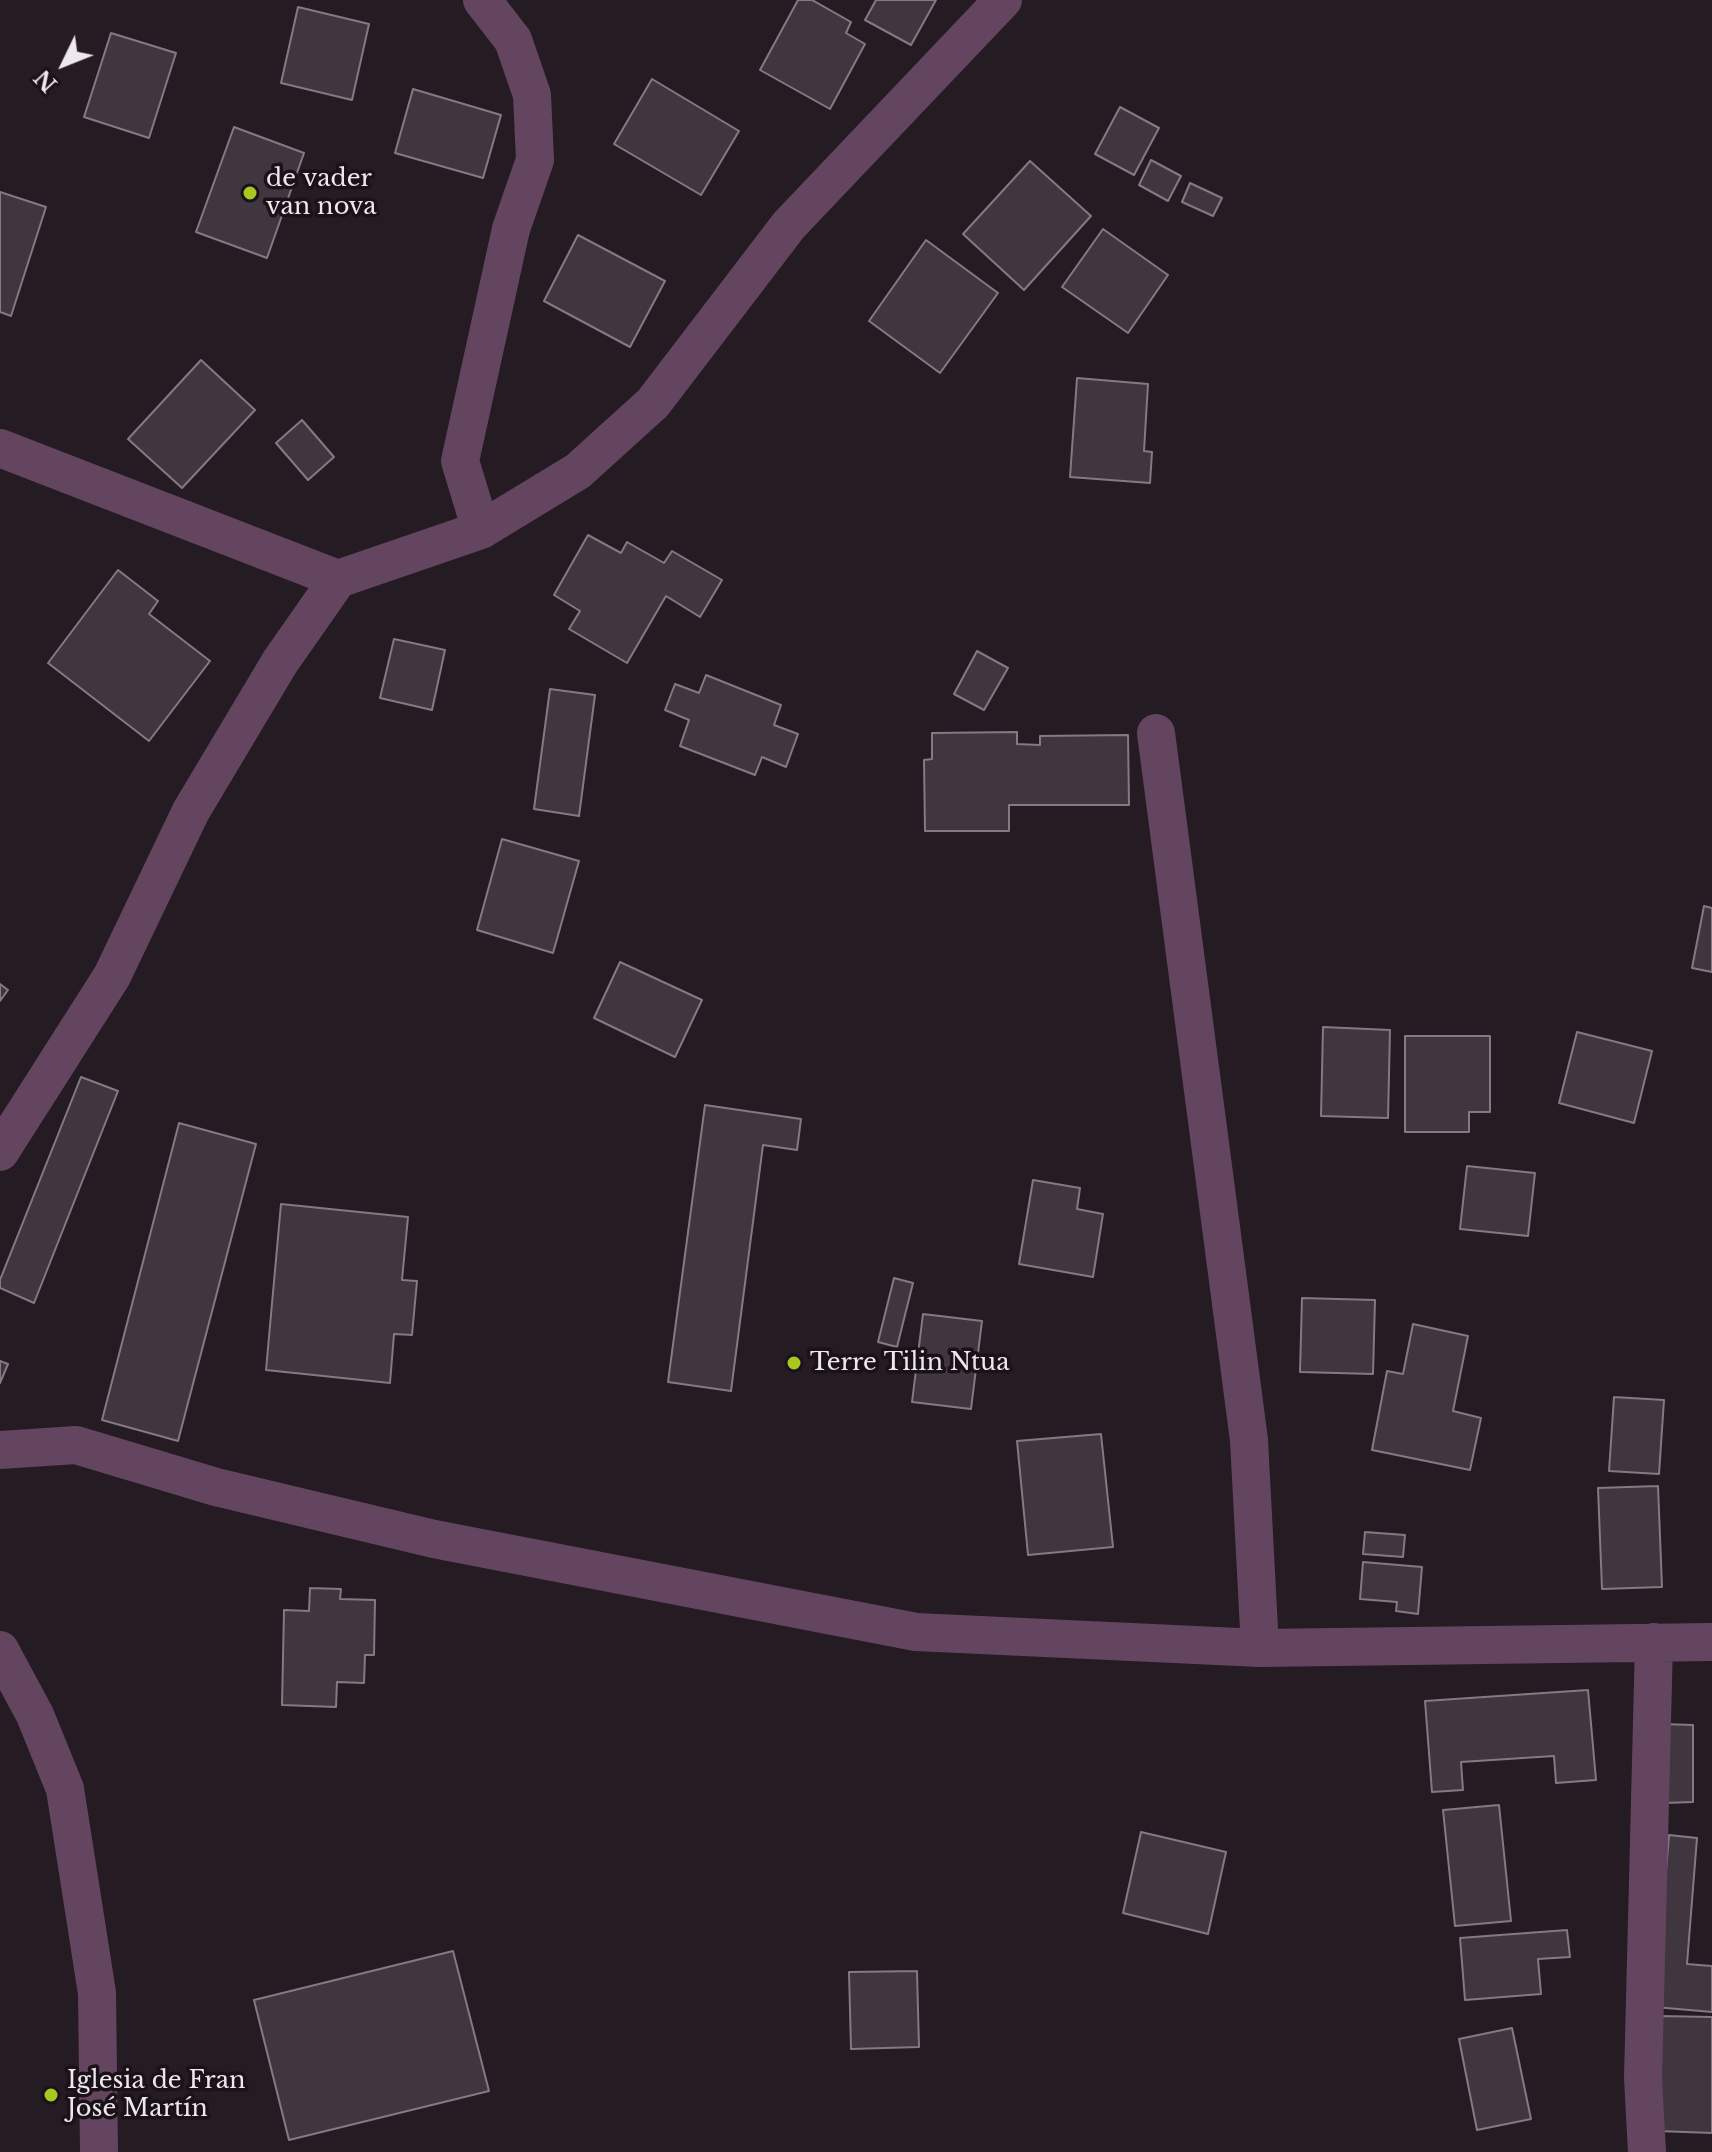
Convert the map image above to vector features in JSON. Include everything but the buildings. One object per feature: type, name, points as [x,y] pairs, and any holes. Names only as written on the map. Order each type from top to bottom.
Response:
[{"type":"street","points":[[481,530],[460,461],[511,229],[535,160],[532,95],[513,40],[482,0]]},
{"type":"street","points":[[0,1152],[112,976],[191,811],[280,662],[338,579],[481,530],[578,471],[653,403],[789,225],[1003,0]]},
{"type":"street","points":[[0,448],[338,579]]},
{"type":"street","points":[[1156,733],[1249,1440],[1260,1648]]},
{"type":"street","points":[[0,1450],[76,1445],[216,1487],[434,1539],[916,1632],[1260,1648],[1712,1642]]},
{"type":"street","points":[[1647,2152],[1643,2062],[1654,1642]]},
{"type":"street","points":[[0,1650],[35,1715],[65,1789],[97,1993],[99,2152]]},
{"type":"place","name":"de vader van nova","points":[[250,193]]},
{"type":"place","name":"Terre Tilin Ntua","points":[[794,1363]]},
{"type":"place","name":"Iglesia de Fran José Martín","points":[[51,2095]]}]
